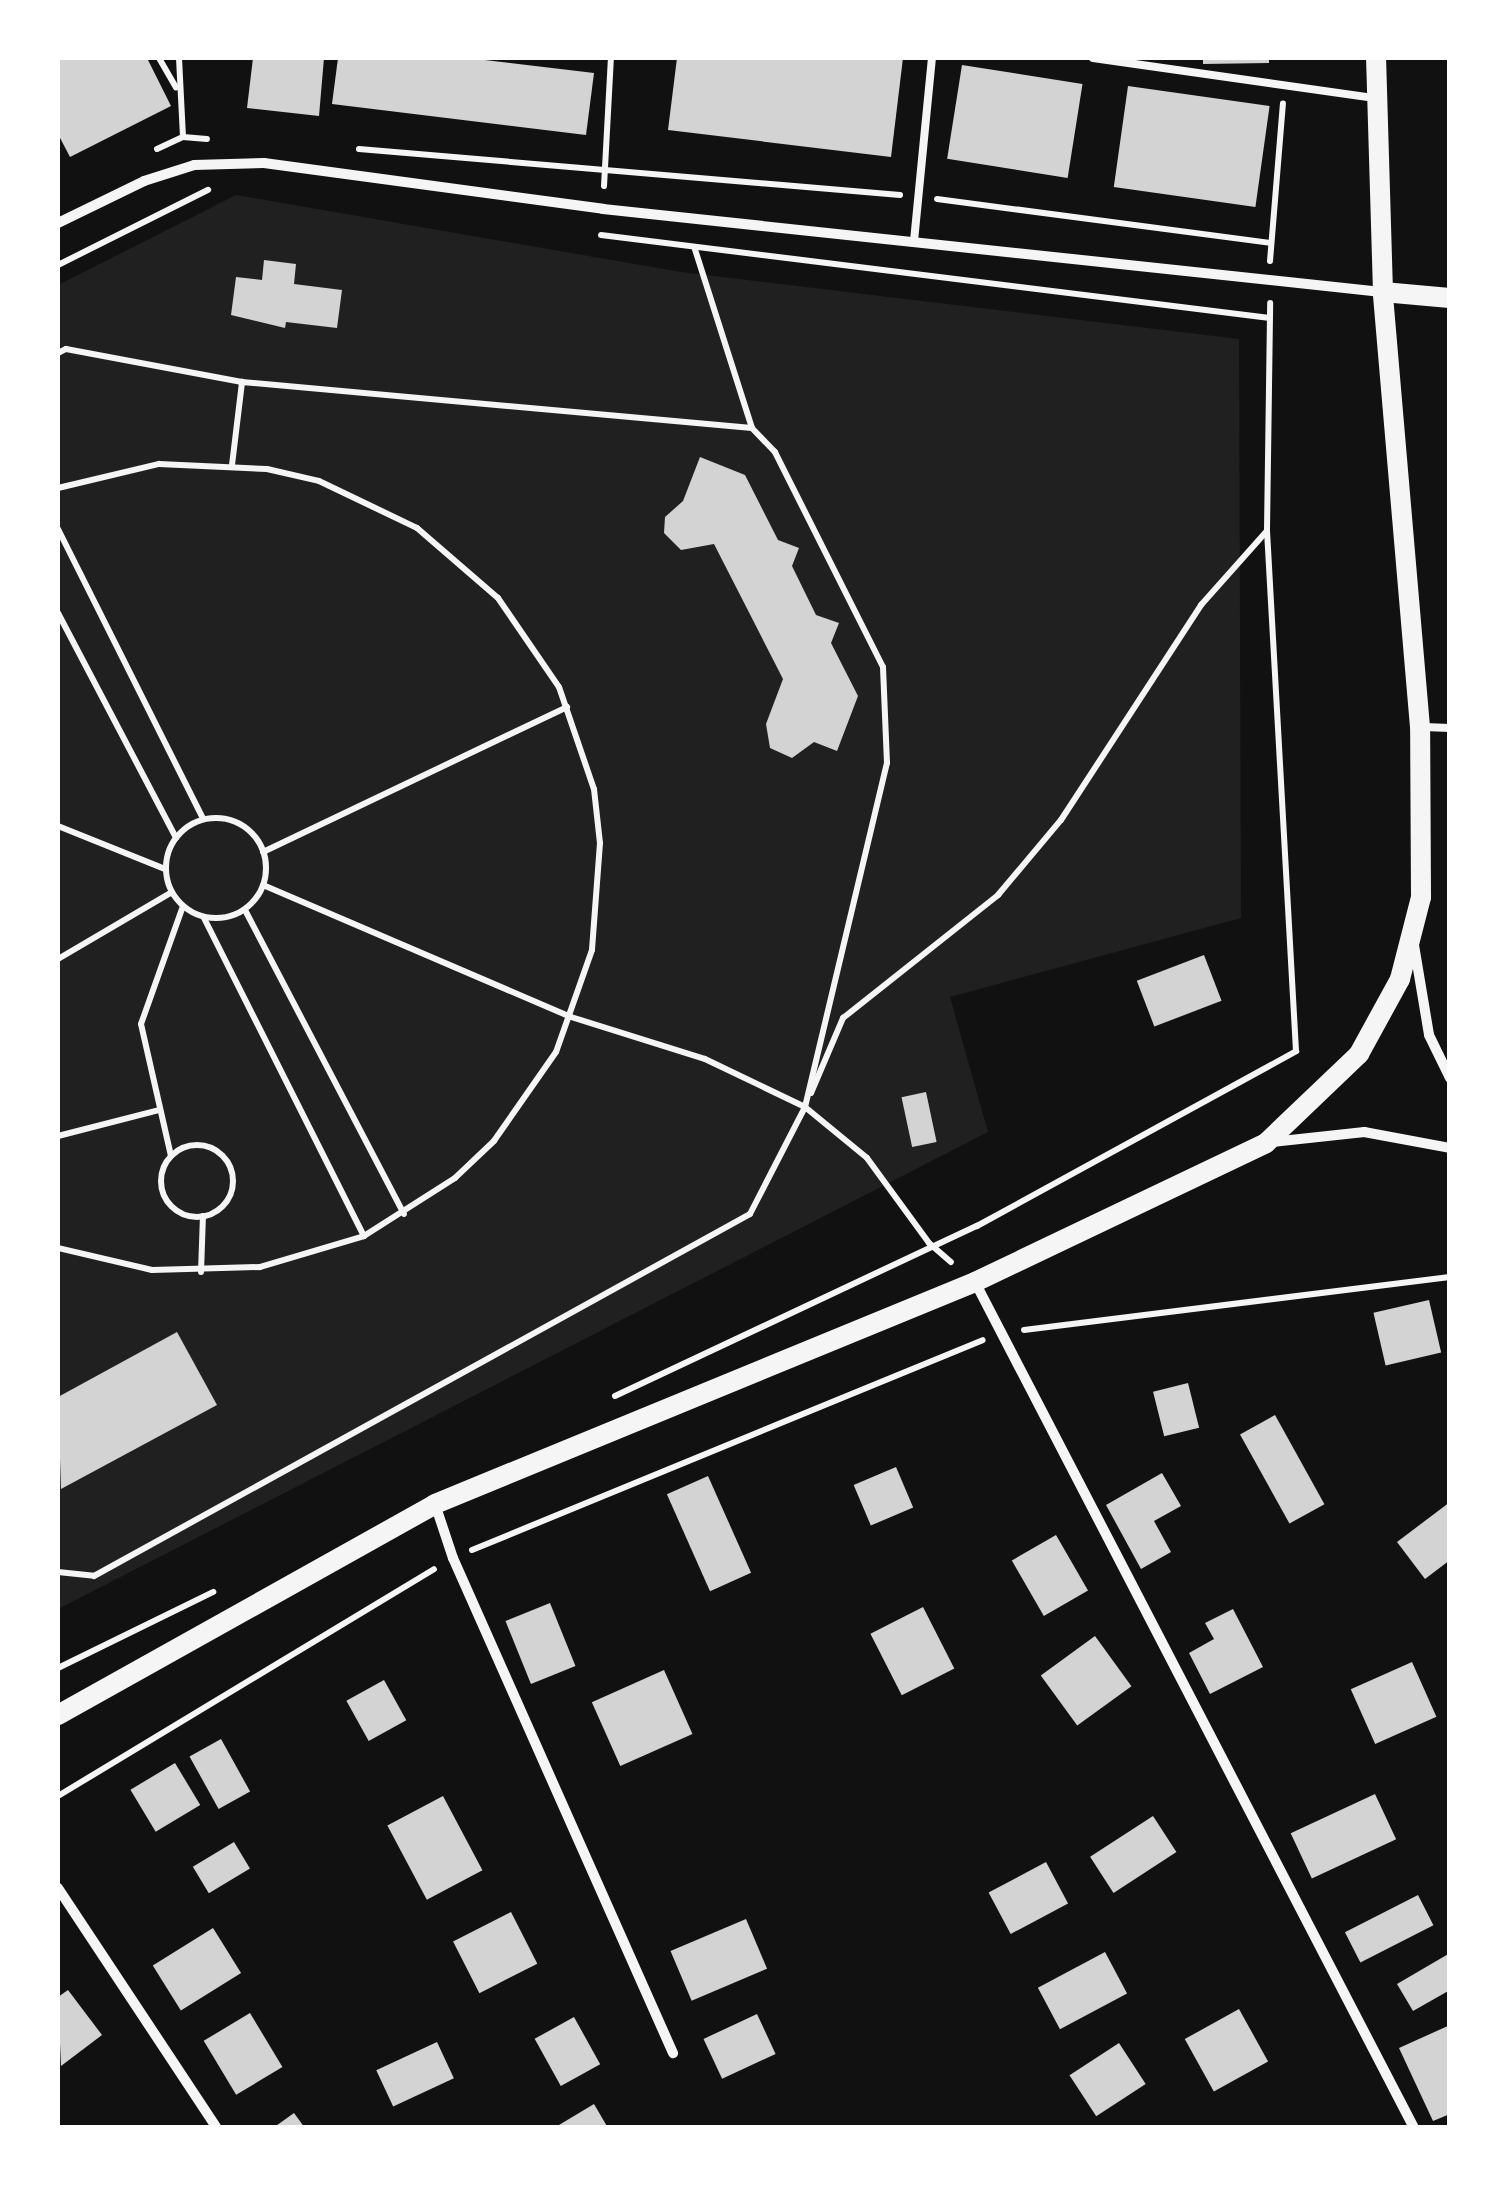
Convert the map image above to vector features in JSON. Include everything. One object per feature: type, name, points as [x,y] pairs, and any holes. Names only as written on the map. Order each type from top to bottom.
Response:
[{"type":"main road","points":[[58,1715],[435,1504],[975,1282],[1266,1144],[1359,1054],[1400,979],[1421,897],[1420,726],[1384,292],[1376,58]]},
{"type":"main road","points":[[1384,292],[1450,298]]},
{"type":"street","points":[[58,223],[144,181],[212,164],[264,163],[603,209],[1384,292]]},
{"type":"street","points":[[1413,939],[1429,1035],[1450,1078]]},
{"type":"street","points":[[1266,1144],[1364,1132],[1450,1148]]},
{"type":"street","points":[[975,1282],[1414,2128]]},
{"type":"street","points":[[435,1504],[453,1558],[673,2053]]},
{"type":"street","points":[[58,1888],[217,2128]]},
{"type":"lane","points":[[914,241],[932,58]]},
{"type":"lane","points":[[1092,58],[1378,98]]},
{"type":"lane","points":[[1420,726],[1450,728]]},
{"type":"path","points":[[159,58],[177,89]]},
{"type":"path","points":[[179,58],[177,89],[182,137]]},
{"type":"path","points":[[603,209],[610,58]]},
{"type":"path","points":[[609,1399],[929,1244],[1021,1204],[1296,1051],[1268,530],[1270,243],[1285,86]]},
{"type":"path","points":[[147,154],[182,137],[221,140]]},
{"type":"path","points":[[356,149],[605,166],[918,197],[1270,243]]},
{"type":"path","points":[[58,265],[217,186]]},
{"type":"path","points":[[580,232],[1270,318]]},
{"type":"path","points":[[695,249],[752,428],[775,452],[883,667],[887,763],[804,1108]]},
{"type":"path","points":[[58,353],[66,349],[242,382],[752,428]]},
{"type":"path","points":[[232,465],[242,382]]},
{"type":"path","points":[[58,488],[158,464],[232,465],[319,482],[417,528],[498,598],[532,640],[567,707],[594,789],[600,843],[592,950],[571,1017],[528,1098],[494,1141],[404,1214],[364,1236],[260,1267],[201,1272],[152,1270],[58,1248]]},
{"type":"path","points":[[58,529],[203,819]]},
{"type":"path","points":[[58,1572],[94,1576],[750,1214],[804,1108],[843,1018],[998,896],[1062,820],[1202,605],[1268,530]]},
{"type":"path","points":[[58,613],[176,838]]},
{"type":"path","points":[[263,852],[567,707]]},
{"type":"path","points":[[204,918],[245,910],[263,885],[263,852],[236,822],[203,819],[176,838],[165,869],[172,892],[183,906],[204,918],[364,1236]]},
{"type":"path","points":[[58,826],[165,869]]},
{"type":"path","points":[[263,885],[571,1017],[706,1059],[804,1108],[894,1188],[929,1244],[975,1282]]},
{"type":"path","points":[[58,959],[172,892]]},
{"type":"path","points":[[171,1156],[197,1145],[222,1156],[230,1167],[230,1195],[203,1216],[183,1215],[164,1196],[160,1182],[171,1156],[141,1024],[183,906]]},
{"type":"path","points":[[245,910],[404,1214]]},
{"type":"path","points":[[58,1136],[159,1110]]},
{"type":"path","points":[[201,1272],[203,1216]]},
{"type":"path","points":[[58,1796],[453,1558],[1001,1332],[1450,1278]]},
{"type":"path","points":[[58,1668],[218,1590]]},
{"type":"shaded area","points":[[236,195],[681,272],[1239,339],[1241,918],[950,997],[988,1132],[58,1609],[58,285]]},
{"type":"building","points":[[58,58],[147,58],[171,106],[70,157],[58,134]]},
{"type":"building","points":[[253,58],[324,58],[319,116],[247,108]]},
{"type":"building","points":[[338,58],[468,58],[594,73],[586,135],[332,104]]},
{"type":"building","points":[[677,58],[903,58],[891,157],[668,130]]},
{"type":"building","points":[[1203,58],[1269,58],[1269,63],[1203,64]]},
{"type":"building","points":[[962,65],[1082,84],[1068,178],[947,159]]},
{"type":"building","points":[[1128,86],[1270,106],[1255,207],[1114,187]]},
{"type":"building","points":[[264,260],[296,264],[294,284],[342,290],[337,328],[286,322],[285,328],[231,315],[236,277],[262,280]]},
{"type":"building","points":[[700,457],[745,475],[778,540],[799,548],[792,566],[816,615],[839,623],[831,643],[858,696],[837,751],[814,742],[792,758],[770,748],[766,724],[783,679],[714,544],[681,550],[664,533],[665,517],[683,501]]},
{"type":"building","points":[[1204,955],[1222,1001],[1154,1027],[1137,981]]},
{"type":"building","points":[[926,1092],[937,1142],[912,1147],[902,1097]]},
{"type":"building","points":[[1429,1300],[1441,1353],[1386,1365],[1373,1313]]},
{"type":"building","points":[[177,1332],[217,1405],[61,1489],[58,1397]]},
{"type":"building","points":[[1188,1383],[1199,1428],[1164,1436],[1153,1392]]},
{"type":"building","points":[[1275,1415],[1324,1504],[1289,1524],[1240,1434]]},
{"type":"building","points":[[896,1467],[913,1508],[871,1525],[854,1485]]},
{"type":"building","points":[[1162,1473],[1181,1506],[1154,1521],[1171,1552],[1141,1569],[1106,1505]]},
{"type":"building","points":[[708,1476],[751,1573],[710,1591],[667,1494]]},
{"type":"building","points":[[1450,1502],[1450,1560],[1425,1579],[1397,1542]]},
{"type":"building","points":[[1056,1535],[1088,1590],[1044,1616],[1012,1560]]},
{"type":"building","points":[[550,1603],[575,1666],[531,1684],[505,1621]]},
{"type":"building","points":[[923,1607],[954,1668],[902,1695],[870,1634]]},
{"type":"building","points":[[1233,1609],[1263,1667],[1210,1694],[1189,1653],[1214,1639],[1205,1623]]},
{"type":"building","points":[[1095,1636],[1131,1686],[1077,1726],[1041,1675]]},
{"type":"building","points":[[1412,1662],[1436,1717],[1375,1744],[1351,1689]]},
{"type":"building","points":[[664,1670],[692,1734],[620,1766],[592,1702]]},
{"type":"building","points":[[384,1680],[406,1720],[369,1741],[346,1701]]},
{"type":"building","points":[[221,1739],[250,1791],[219,1809],[190,1756]]},
{"type":"building","points":[[175,1763],[200,1805],[156,1832],[130,1790]]},
{"type":"building","points":[[1375,1794],[1396,1839],[1312,1879],[1291,1833]]},
{"type":"building","points":[[443,1796],[482,1870],[427,1900],[387,1826]]},
{"type":"building","points":[[1153,1816],[1176,1852],[1114,1893],[1090,1857]]},
{"type":"building","points":[[234,1842],[250,1869],[209,1893],[193,1867]]},
{"type":"building","points":[[1046,1862],[1068,1903],[1011,1934],[989,1893]]},
{"type":"building","points":[[1418,1895],[1433,1925],[1360,1963],[1345,1932]]},
{"type":"building","points":[[511,1912],[537,1964],[479,1993],[453,1942]]},
{"type":"building","points":[[746,1919],[767,1969],[692,2001],[671,1951]]},
{"type":"building","points":[[213,1928],[241,1973],[181,2011],[153,1966]]},
{"type":"building","points":[[1105,1952],[1127,1993],[1060,2029],[1038,1988]]},
{"type":"building","points":[[1450,1953],[1450,1990],[1413,2011],[1397,1984]]},
{"type":"building","points":[[68,1990],[102,2035],[61,2066],[58,1997]]},
{"type":"building","points":[[1239,2009],[1268,2061],[1214,2092],[1185,2039]]},
{"type":"building","points":[[250,2013],[282,2067],[236,2095],[204,2041]]},
{"type":"building","points":[[757,2014],[776,2054],[722,2079],[704,2039]]},
{"type":"building","points":[[574,2017],[600,2064],[561,2086],[535,2039]]},
{"type":"building","points":[[1450,2025],[1450,2114],[1433,2121],[1399,2048]]},
{"type":"building","points":[[437,2042],[454,2078],[393,2107],[376,2070]]},
{"type":"building","points":[[1119,2043],[1146,2084],[1096,2116],[1070,2075]]},
{"type":"building","points":[[594,2104],[608,2128],[554,2128]]},
{"type":"building","points":[[294,2113],[305,2128],[273,2128]]}]
